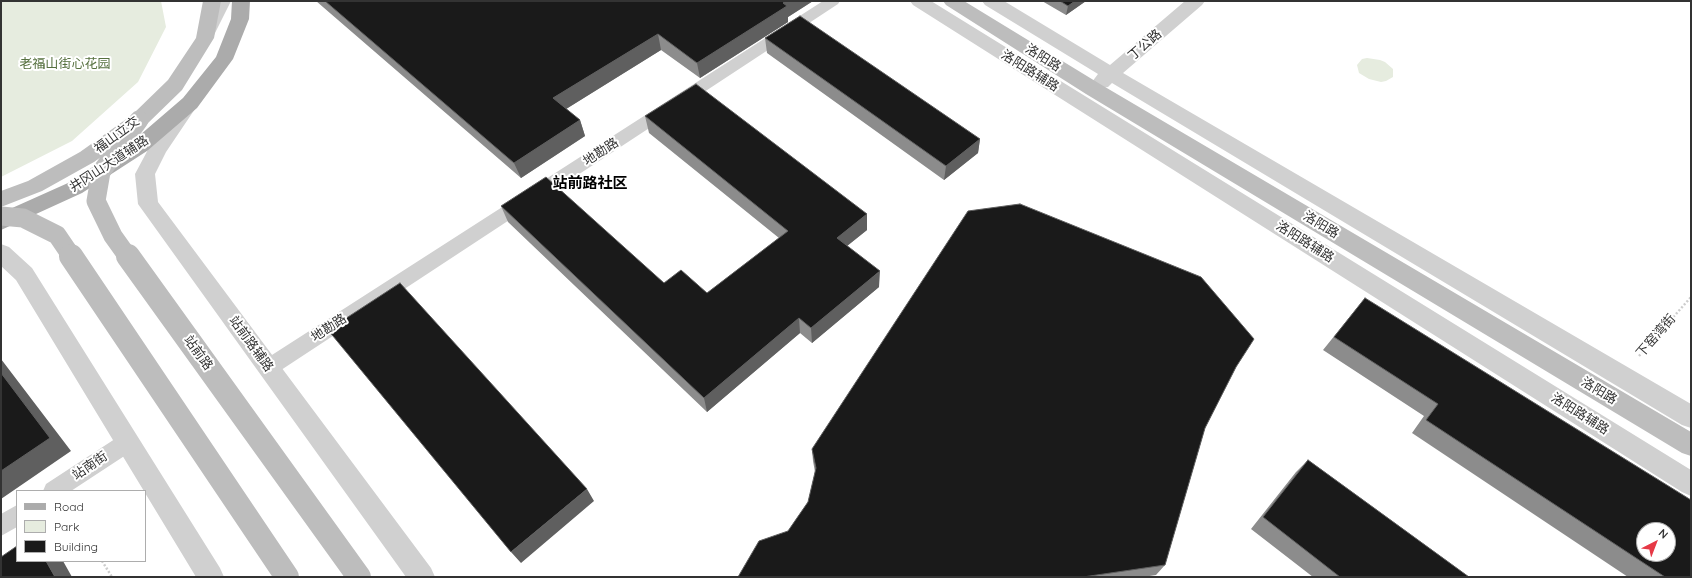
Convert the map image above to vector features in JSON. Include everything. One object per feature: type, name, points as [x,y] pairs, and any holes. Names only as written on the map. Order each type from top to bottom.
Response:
[{"type":"main road","name":"福山立交","points":[[1,199],[35,186],[87,157],[139,120],[175,85],[205,38],[212,1]]},
{"type":"main road","name":"井冈山大道辅路","points":[[1,222],[75,188],[140,146],[190,103],[224,60],[240,19],[241,1]]},
{"type":"main road","name":"洛阳路","points":[[952,1],[1093,88],[1691,445]]},
{"type":"main road","name":"站前路","points":[[139,120],[101,172],[96,201],[114,236],[359,577]]},
{"type":"main road","points":[[1,216],[23,218],[57,235],[287,577]]},
{"type":"street","name":"福山立交","points":[[205,38],[222,1]]},
{"type":"street","name":"洛阳路辅路","points":[[919,1],[1691,484]]},
{"type":"street","points":[[991,1],[1111,74],[1691,416]]},
{"type":"street","name":"丁公路","points":[[1093,88],[1196,1]]},
{"type":"street","name":"站前路辅路","points":[[190,103],[158,149],[145,174],[148,204],[422,577]]},
{"type":"street","points":[[1,253],[24,274],[211,577]]},
{"type":"lane","name":"地勘路","points":[[268,368],[833,1]]},
{"type":"lane","name":"站南街","points":[[55,490],[128,442]]},
{"type":"lane","points":[[1,526],[16,516]]},
{"type":"path","name":"下窑湾街","points":[[1622,376],[1691,297]]},
{"type":"path","points":[[103,562],[112,577]]},
{"type":"green space","name":"老福山街心花园","points":[[1,1],[161,1],[166,27],[138,82],[72,141],[1,177]]},
{"type":"green space","points":[[1367,58],[1385,62],[1393,69],[1393,77],[1381,82],[1369,79],[1359,73],[1357,65],[1362,59]]},
{"type":"building","points":[[325,1],[786,1],[783,3],[787,6],[697,63],[658,34],[553,98],[580,120],[514,163]]},
{"type":"building","points":[[1060,1],[1075,1],[1068,6]]},
{"type":"building","points":[[800,16],[980,139],[946,166],[765,38]]},
{"type":"building","points":[[696,84],[867,214],[837,238],[880,271],[811,328],[799,318],[704,398],[501,206],[546,177],[664,283],[681,270],[707,293],[788,231],[645,116]]},
{"type":"building","points":[[1020,204],[1201,277],[1254,339],[1236,367],[1205,428],[1165,565],[1083,577],[738,577],[759,541],[788,531],[808,502],[816,468],[812,449],[968,211]]},
{"type":"building","points":[[400,283],[587,489],[511,552],[328,330]]},
{"type":"building","points":[[1365,298],[1691,500],[1691,577],[1665,577],[1642,562],[1676,562],[1676,522],[1636,522],[1636,558],[1426,420],[1438,404],[1334,337]]},
{"type":"building","points":[[1,373],[50,438],[1,471]]},
{"type":"building","points":[[1308,460],[1469,577],[1340,577],[1263,517]]},
{"type":"building","points":[[16,547],[16,562],[47,562],[55,577],[1,577],[1,557]]},
{"type":"district","name":"站前路社区","points":[[590,183]]}]
